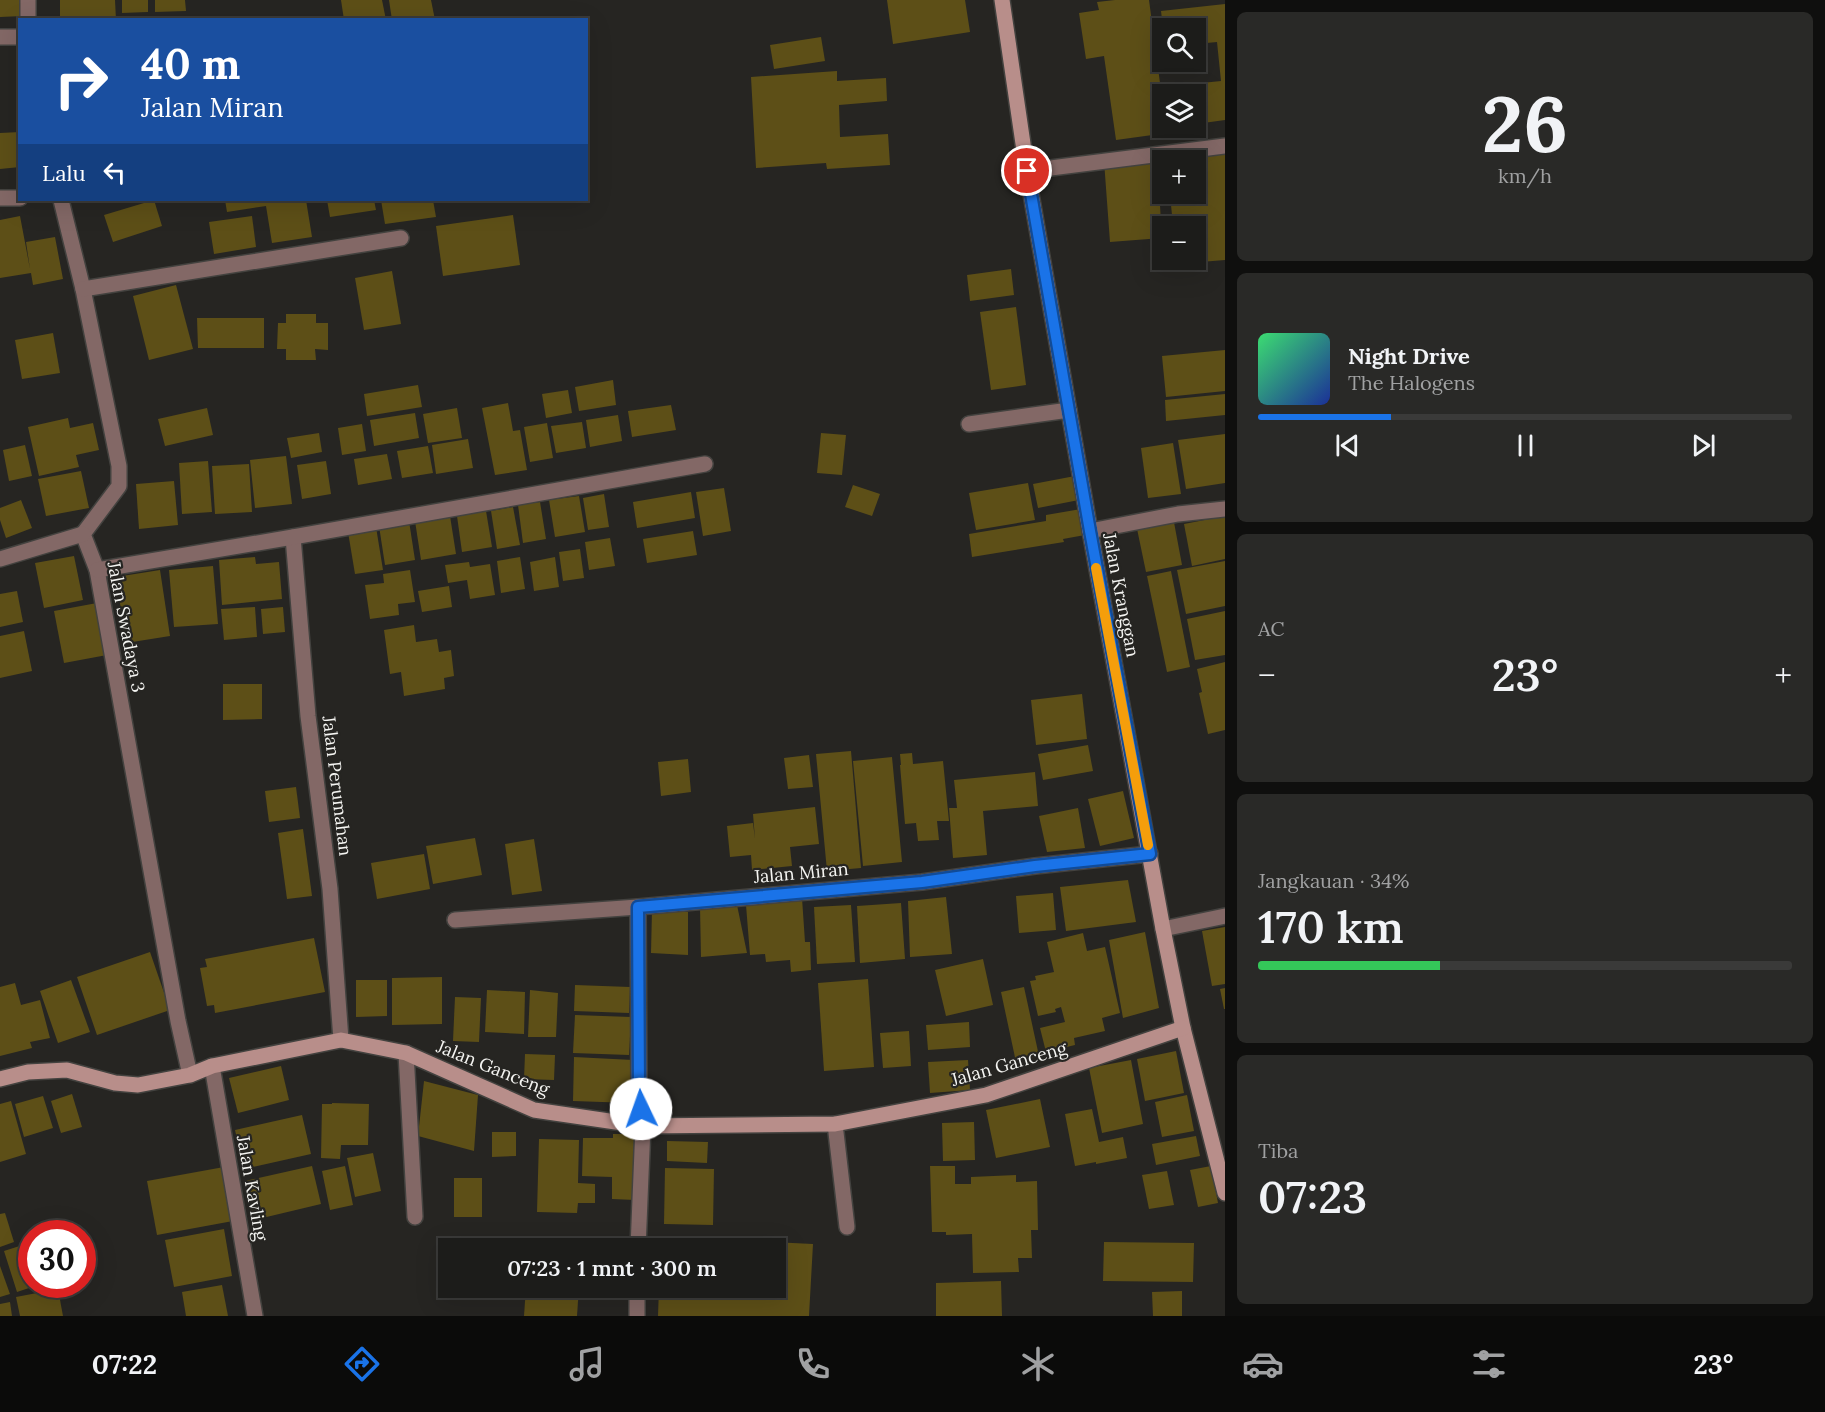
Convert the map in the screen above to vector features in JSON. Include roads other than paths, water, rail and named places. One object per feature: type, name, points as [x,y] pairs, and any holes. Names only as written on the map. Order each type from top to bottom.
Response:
[{"type":"street","points":[[28,0],[28,18]]},
{"type":"street","name":"Jalan Kranggan","points":[[1002,0],[1027,171],[1163,929],[1183,1028],[1225,1193]]},
{"type":"street","points":[[0,37],[18,37]]},
{"type":"street","points":[[1027,171],[1225,146]]},
{"type":"street","points":[[0,198],[18,198]]},
{"type":"street","points":[[0,559],[83,534],[119,486],[119,466],[84,290],[61,201]]},
{"type":"street","points":[[84,290],[401,238]]},
{"type":"street","points":[[969,424],[1069,410]]},
{"type":"street","points":[[97,570],[705,464]]},
{"type":"street","points":[[1090,531],[1178,514],[1225,509]]},
{"type":"street","name":"Jalan Swadaya 3","points":[[83,534],[97,570],[178,1021],[190,1075]]},
{"type":"street","name":"Jalan Perumahan","points":[[293,537],[308,716],[330,889],[341,1040]]},
{"type":"street","name":"Jalan Miran","points":[[454,920],[638,907],[922,882],[1035,866],[1150,854]]},
{"type":"street","points":[[638,907],[639,1092],[643,1126],[638,1238]]},
{"type":"street","points":[[1163,929],[1225,915]]},
{"type":"street","name":"Jalan Ganceng","points":[[0,1079],[28,1072],[67,1070],[115,1083],[138,1086],[190,1075],[212,1066],[341,1040],[406,1053],[534,1110],[643,1126],[835,1124],[986,1095],[1183,1028]]},
{"type":"street","points":[[406,1053],[415,1217]]},
{"type":"street","name":"Jalan Kavling","points":[[212,1066],[255,1316]]},
{"type":"street","points":[[835,1124],[847,1227]]},
{"type":"street","points":[[637,1298],[637,1315]]}]
